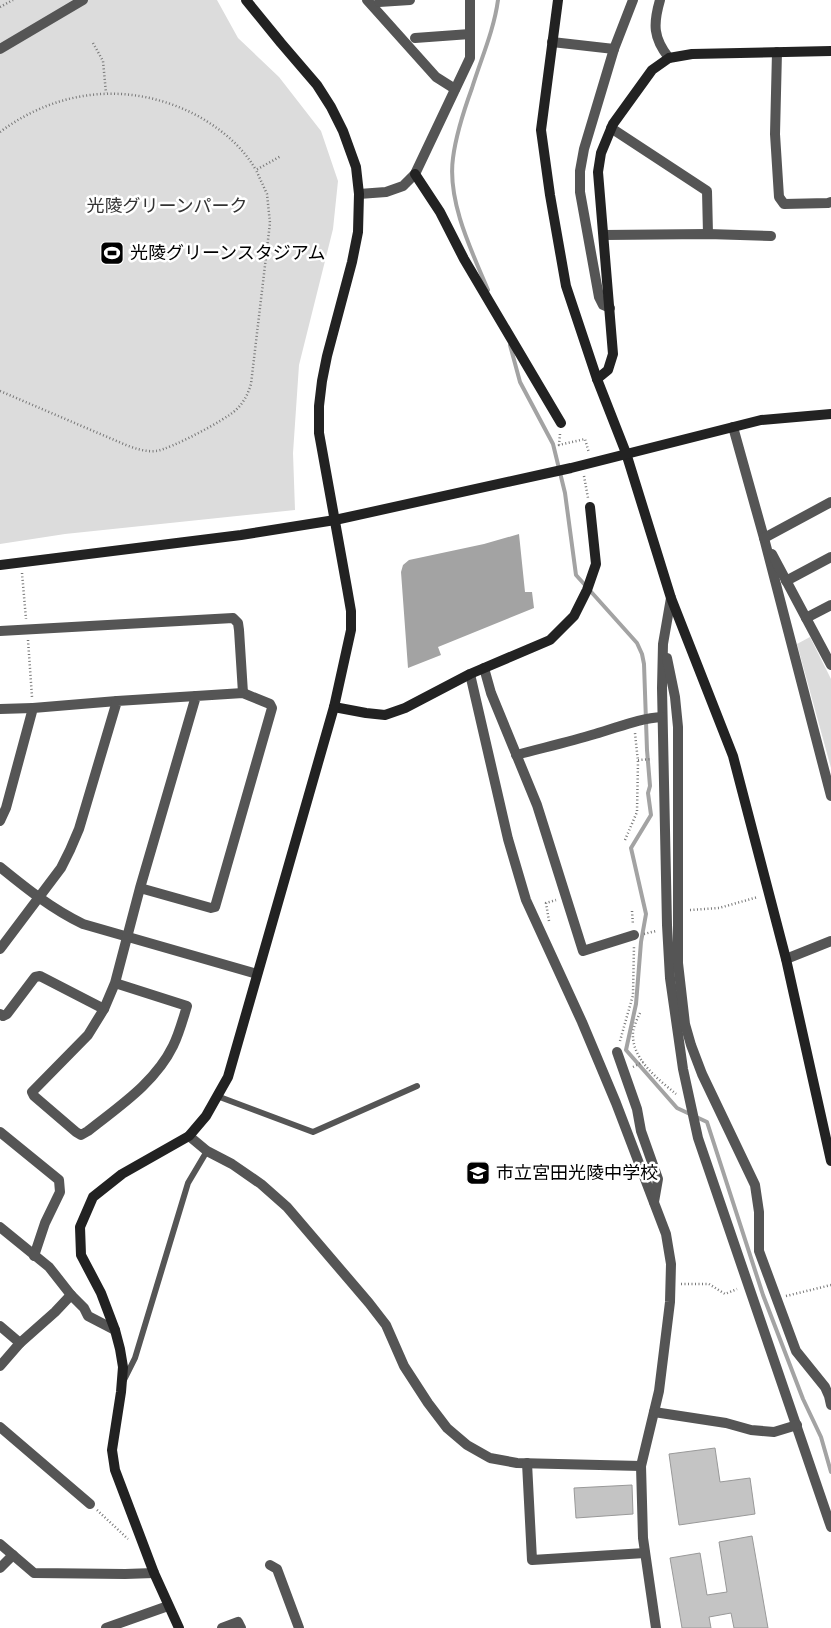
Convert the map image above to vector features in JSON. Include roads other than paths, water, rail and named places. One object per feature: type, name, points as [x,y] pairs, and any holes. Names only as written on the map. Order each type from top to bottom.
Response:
[{"type":"street","points":[[0,49],[83,0]]},
{"type":"street","points":[[179,1628],[154,1573],[115,1470],[112,1450],[122,1386],[123,1367],[115,1330],[101,1293],[81,1255],[80,1227],[93,1197],[122,1174],[189,1136],[206,1116],[228,1077],[334,707],[351,630],[351,611],[319,433],[319,406],[327,356],[358,232],[359,194],[356,167],[343,131],[317,85],[246,0]]},
{"type":"street","points":[[367,0],[436,77],[455,89]]},
{"type":"street","points":[[379,2],[410,0]]},
{"type":"street","points":[[359,194],[386,192],[403,186],[415,174],[470,58],[470,0]]},
{"type":"street","points":[[558,0],[541,130],[548,185],[566,286],[597,379],[626,453],[671,598],[732,756],[786,959],[831,1161]]},
{"type":"street","points":[[610,308],[603,305],[599,297],[580,192],[580,172],[584,149],[614,49],[633,0]]},
{"type":"street","points":[[660,0],[655,18],[655,31],[662,48],[669,58]]},
{"type":"street","points":[[415,38],[470,34]]},
{"type":"street","points":[[552,42],[614,49]]},
{"type":"street","points":[[597,379],[608,370],[613,354],[598,172],[601,153],[611,128],[652,70],[669,58],[692,54],[831,51]]},
{"type":"street","points":[[777,52],[775,134],[779,197],[784,204],[831,202]]},
{"type":"street","points":[[611,128],[707,191],[708,234]]},
{"type":"street","points":[[415,174],[440,212],[468,267],[562,423]]},
{"type":"street","points":[[604,235],[708,234],[771,236]]},
{"type":"street","points":[[0,565],[242,535],[335,520],[586,463],[762,420],[831,414]]},
{"type":"street","points":[[733,427],[829,781],[831,796]]},
{"type":"street","points":[[764,538],[831,502]]},
{"type":"street","points":[[334,707],[385,715],[405,708],[470,674],[550,640],[574,616],[587,590],[596,564],[590,507]]},
{"type":"street","points":[[764,538],[831,665]]},
{"type":"street","points":[[786,580],[831,557]]},
{"type":"street","points":[[671,598],[663,644],[662,716],[667,927],[670,978],[683,1069],[698,1138],[831,1527]]},
{"type":"street","points":[[806,618],[831,605]]},
{"type":"street","points":[[0,631],[233,618],[238,623],[239,630],[243,692]]},
{"type":"street","points":[[663,644],[676,697],[678,727],[678,964],[685,1024],[702,1074],[755,1185],[759,1212],[759,1250],[796,1351],[825,1387],[831,1405]]},
{"type":"street","points":[[484,668],[491,693],[537,805],[583,951],[634,935]]},
{"type":"street","points":[[470,674],[508,839],[526,900],[582,1022],[616,1103],[666,1234],[671,1264],[670,1302],[660,1382],[642,1466],[643,1538],[656,1628]]},
{"type":"street","points":[[0,708],[33,708],[243,692],[270,704],[272,708],[216,907],[211,908],[140,888]]},
{"type":"street","points":[[115,983],[188,1006],[173,1047],[157,1070],[136,1093],[88,1132],[82,1134],[76,1132],[34,1096],[32,1092],[88,1034],[104,1009],[115,983],[140,888],[196,696]]},
{"type":"street","points":[[0,949],[61,868],[79,829],[117,701]]},
{"type":"street","points":[[0,821],[6,808],[33,708]]},
{"type":"street","points":[[516,755],[595,734],[634,721],[662,716]]},
{"type":"street","points":[[0,867],[38,898],[62,914],[84,924],[257,974]]},
{"type":"street","points":[[786,959],[831,941]]},
{"type":"street","points":[[0,1014],[4,1016],[8,1014],[35,977],[40,976],[104,1009]]},
{"type":"street","points":[[616,1052],[637,1109],[641,1131],[658,1179],[653,1202]]},
{"type":"street","points":[[0,1132],[59,1180],[60,1192],[45,1223],[34,1256]]},
{"type":"street","points":[[189,1136],[208,1151],[232,1164],[261,1184],[287,1207],[344,1272],[386,1325],[404,1366],[428,1403],[447,1428],[467,1445],[490,1458],[517,1463],[642,1466]]},
{"type":"street","points":[[0,1227],[49,1267],[84,1308],[88,1316],[115,1330]]},
{"type":"street","points":[[0,1366],[20,1343],[71,1295]]},
{"type":"street","points":[[0,1326],[20,1343]]},
{"type":"street","points":[[654,1412],[726,1423],[751,1430],[774,1432],[797,1425]]},
{"type":"street","points":[[0,1427],[90,1504]]},
{"type":"street","points":[[527,1464],[532,1560],[645,1553]]},
{"type":"street","points":[[0,1544],[34,1573],[154,1573]]},
{"type":"street","points":[[0,1568],[13,1555]]},
{"type":"street","points":[[270,1565],[277,1569],[299,1628]]},
{"type":"street","points":[[106,1628],[168,1606]]},
{"type":"street","points":[[222,1628],[238,1622],[240,1628]]},
{"type":"lane","points":[[217,1096],[313,1132],[418,1086]]},
{"type":"lane","points":[[122,1386],[134,1358],[188,1183],[208,1151]]},
{"type":"waterway","points":[[488,290],[462,226],[457,209],[452,174],[458,131],[490,33],[498,0]]},
{"type":"waterway","points":[[510,345],[520,382],[553,444],[565,493],[576,575],[637,643],[644,664],[650,786],[648,793],[651,815],[631,848],[646,914],[641,942],[636,1004],[626,1050],[677,1108],[707,1122],[763,1295],[803,1399],[821,1437],[831,1472]]},
{"type":"place","name":"光陵グリーンスタジアム","points":[[112,253]]},
{"type":"place","name":"市立宮田光陵中学校","points":[[478,1173]]},
{"type":"park label","name":"光陵グリーンパーク","points":[[167,206]]}]
